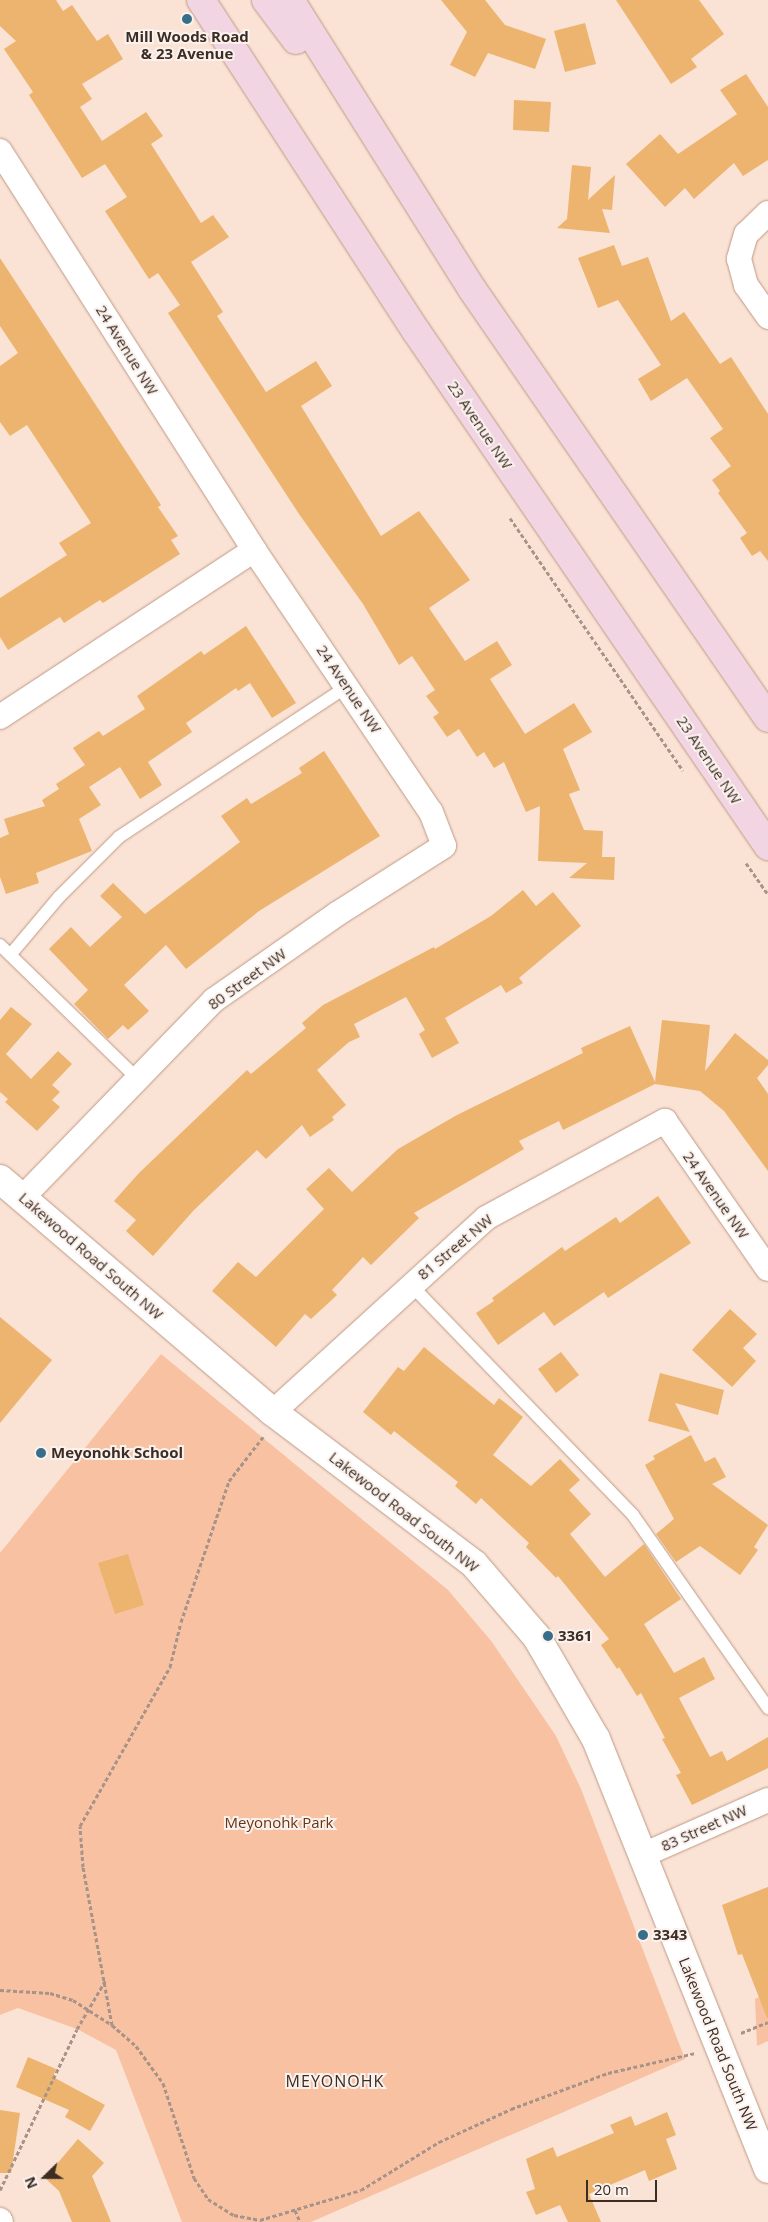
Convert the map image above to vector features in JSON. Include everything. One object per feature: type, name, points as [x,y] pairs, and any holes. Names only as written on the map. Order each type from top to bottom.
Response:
[{"type":"main road","name":"23 Avenue NW","points":[[201,0],[422,339],[768,846]]},
{"type":"main road","points":[[266,0],[306,52],[365,118]]},
{"type":"main road","points":[[290,0],[472,289],[768,718]]},
{"type":"street","name":"24 Avenue NW","points":[[0,151],[254,550],[348,686],[440,830]]},
{"type":"street","points":[[768,213],[753,226],[740,247],[738,259],[746,285],[768,316]]},
{"type":"street","points":[[0,717],[254,550]]},
{"type":"street","name":"80 Street NW","points":[[23,1197],[214,1000],[337,914],[444,846],[440,830]]},
{"type":"street","name":"24 Avenue NW","points":[[665,1122],[768,1269]]},
{"type":"street","name":"81 Street NW","points":[[273,1412],[410,1284],[486,1218],[665,1122]]},
{"type":"street","name":"Lakewood Road South NW","points":[[0,1179],[273,1412],[474,1564],[536,1636],[596,1738],[641,1856],[768,2169]]},
{"type":"street","name":"83 Street NW","points":[[641,1856],[768,1800]]},
{"type":"lane","points":[[10,954],[119,837],[348,686]]},
{"type":"lane","points":[[0,945],[138,1079]]},
{"type":"lane","points":[[410,1284],[633,1515],[768,1708]]},
{"type":"path","points":[[112,2025],[83,1867],[80,1826],[170,1667],[181,1622],[229,1481],[264,1437]]},
{"type":"path","points":[[0,2190],[88,2010],[105,1981]]},
{"type":"path","points":[[0,1990],[50,1993],[73,2000],[112,2025],[136,2046],[163,2083],[194,2178],[208,2199],[234,2215],[260,2220],[361,2190],[438,2142],[511,2109],[608,2073],[695,2053]]},
{"type":"path","points":[[734,2036],[768,2022]]},
{"type":"path","points":[[295,2210],[300,2222]]},
{"type":"green space","name":"Meyonohk Park","points":[[161,1354],[448,1590],[492,1642],[556,1736],[581,1789],[685,2059],[311,2222],[182,2222],[116,2050],[77,2029],[18,2008],[0,2015],[0,1553]]},
{"type":"green space","points":[[768,1993],[768,2041],[757,2046],[755,1999]]},
{"type":"building","points":[[0,0],[56,0],[63,11],[72,5],[97,41],[108,34],[123,59],[82,84],[92,99],[80,107],[102,141],[146,112],[163,136],[151,144],[201,223],[213,215],[229,237],[191,262],[223,312],[217,316],[266,392],[316,361],[332,386],[301,406],[381,536],[419,511],[470,580],[429,608],[465,661],[497,641],[512,665],[490,679],[525,734],[574,703],[592,732],[563,749],[580,790],[569,794],[584,830],[603,831],[602,857],[615,857],[614,880],[569,878],[587,863],[538,861],[540,806],[526,812],[504,762],[494,768],[484,752],[477,757],[459,729],[447,737],[433,717],[439,713],[426,696],[435,690],[412,656],[399,665],[363,604],[299,514],[168,313],[180,305],[158,273],[149,279],[105,211],[127,197],[105,164],[82,178],[29,95],[33,92],[4,49],[16,41],[0,26]]},
{"type":"building","points":[[441,0],[485,0],[505,25],[546,39],[535,69],[488,53],[475,77],[450,65],[467,32]]},
{"type":"building","points":[[616,0],[699,0],[724,34],[691,59],[697,67],[671,84]]},
{"type":"building","points":[[585,23],[596,64],[565,72],[554,31]]},
{"type":"building","points":[[746,74],[768,107],[768,160],[743,176],[734,163],[694,199],[685,188],[665,207],[626,164],[660,134],[678,154],[737,114],[720,90]]},
{"type":"building","points":[[514,100],[551,102],[549,132],[513,130]]},
{"type":"building","points":[[572,165],[591,167],[588,200],[615,175],[612,210],[602,209],[610,233],[557,228],[567,219]]},
{"type":"building","points":[[614,245],[622,266],[648,257],[671,321],[684,312],[720,364],[731,357],[768,414],[768,561],[760,551],[752,556],[740,538],[747,533],[718,493],[720,491],[712,480],[731,466],[710,438],[723,429],[687,378],[651,401],[638,379],[661,365],[618,300],[598,308],[578,258]]},
{"type":"building","points":[[0,258],[161,505],[158,507],[178,536],[171,540],[180,554],[103,603],[100,600],[64,623],[60,617],[8,650],[0,637],[0,598],[67,555],[59,543],[91,523],[27,425],[10,436],[0,422],[0,366],[18,353],[0,326]]},
{"type":"building","points":[[246,626],[296,703],[272,718],[250,683],[238,691],[236,688],[186,723],[192,732],[148,762],[162,785],[140,799],[120,767],[89,787],[101,805],[79,819],[92,851],[36,873],[39,883],[6,894],[0,877],[0,838],[9,834],[4,819],[45,806],[42,800],[59,789],[56,784],[85,765],[73,748],[99,731],[103,736],[145,709],[137,696],[201,651],[204,655]]},
{"type":"building","points":[[324,751],[380,836],[259,911],[186,969],[166,945],[124,985],[149,1011],[128,1030],[123,1025],[108,1039],[74,1004],[88,990],[49,949],[71,927],[90,947],[122,917],[100,896],[113,883],[145,914],[240,842],[221,816],[247,798],[251,804],[302,773],[299,768]]},
{"type":"building","points":[[523,890],[536,906],[553,892],[581,926],[519,978],[523,983],[506,993],[501,985],[445,1018],[459,1043],[432,1058],[419,1034],[425,1030],[406,997],[354,1024],[360,1037],[349,1042],[317,1070],[346,1105],[332,1117],[334,1120],[310,1137],[302,1125],[266,1159],[257,1150],[194,1210],[153,1256],[126,1231],[136,1220],[114,1201],[139,1173],[247,1070],[251,1074],[306,1028],[302,1023],[323,1005],[434,947],[435,949],[491,916]]},
{"type":"building","points":[[11,1007],[32,1024],[6,1054],[31,1079],[58,1051],[72,1064],[52,1085],[60,1092],[52,1100],[60,1107],[37,1131],[5,1102],[8,1099],[0,1092],[0,1020]]},
{"type":"building","points":[[662,1020],[710,1025],[705,1071],[735,1033],[768,1060],[768,1065],[757,1078],[768,1094],[768,1171],[724,1111],[700,1091],[655,1084],[563,1130],[559,1121],[519,1141],[524,1149],[414,1213],[419,1218],[371,1265],[363,1257],[332,1290],[337,1295],[311,1319],[305,1314],[276,1347],[212,1291],[238,1262],[256,1277],[324,1209],[306,1189],[329,1168],[352,1192],[398,1149],[457,1115],[583,1053],[581,1048],[630,1026],[655,1082]]},
{"type":"building","points":[[658,1196],[691,1243],[608,1298],[604,1292],[554,1326],[544,1312],[498,1345],[476,1313],[494,1301],[492,1298],[562,1247],[565,1251],[616,1217],[620,1223]]},
{"type":"building","points":[[730,1309],[757,1334],[743,1348],[756,1361],[732,1387],[692,1350]]},
{"type":"building","points":[[0,1317],[52,1360],[0,1423]]},
{"type":"building","points":[[424,1347],[494,1405],[499,1398],[523,1417],[493,1455],[531,1486],[560,1459],[580,1480],[569,1490],[591,1514],[570,1534],[605,1577],[644,1544],[681,1599],[644,1624],[674,1673],[704,1657],[715,1679],[679,1698],[710,1757],[722,1751],[727,1761],[768,1737],[768,1768],[692,1805],[676,1775],[681,1773],[662,1739],[665,1738],[641,1693],[637,1696],[619,1667],[617,1669],[601,1645],[609,1639],[558,1576],[556,1578],[526,1547],[529,1543],[481,1498],[476,1504],[455,1486],[458,1482],[394,1431],[391,1435],[363,1412],[398,1367],[404,1371]]},
{"type":"building","points":[[561,1352],[579,1375],[556,1393],[538,1369]]},
{"type":"building","points":[[660,1373],[724,1390],[718,1415],[675,1403],[690,1432],[648,1421]]},
{"type":"building","points":[[691,1435],[705,1462],[715,1457],[726,1477],[712,1484],[768,1525],[754,1547],[758,1550],[740,1575],[700,1546],[676,1562],[656,1534],[674,1519],[645,1465],[655,1459],[653,1456]]},
{"type":"building","points":[[128,1554],[144,1605],[115,1614],[98,1563]]},
{"type":"building","points":[[768,1887],[767,2018],[742,1954],[738,1955],[722,1905]]},
{"type":"building","points":[[28,2057],[56,2069],[53,2077],[105,2105],[90,2131],[65,2117],[69,2110],[16,2087]]},
{"type":"building","points":[[0,2110],[20,2113],[11,2173],[0,2173]]},
{"type":"building","points":[[667,2112],[676,2135],[666,2139],[677,2169],[649,2181],[645,2170],[589,2194],[601,2222],[568,2222],[560,2205],[536,2215],[526,2192],[535,2189],[526,2159],[553,2147],[557,2157],[614,2133],[610,2125],[631,2116],[635,2126]]},
{"type":"building","points":[[78,2139],[104,2163],[92,2176],[111,2222],[72,2222],[59,2191],[45,2178]]},
{"type":"place","name":"Mill Woods Road & 23 Avenue","points":[[187,19]]},
{"type":"place","name":"Meyonohk School","points":[[41,1453]]},
{"type":"place","name":"3361","points":[[548,1636]]},
{"type":"place","name":"3343","points":[[643,1935]]},
{"type":"district","name":"MEYONOHK","points":[[335,2081]]}]
